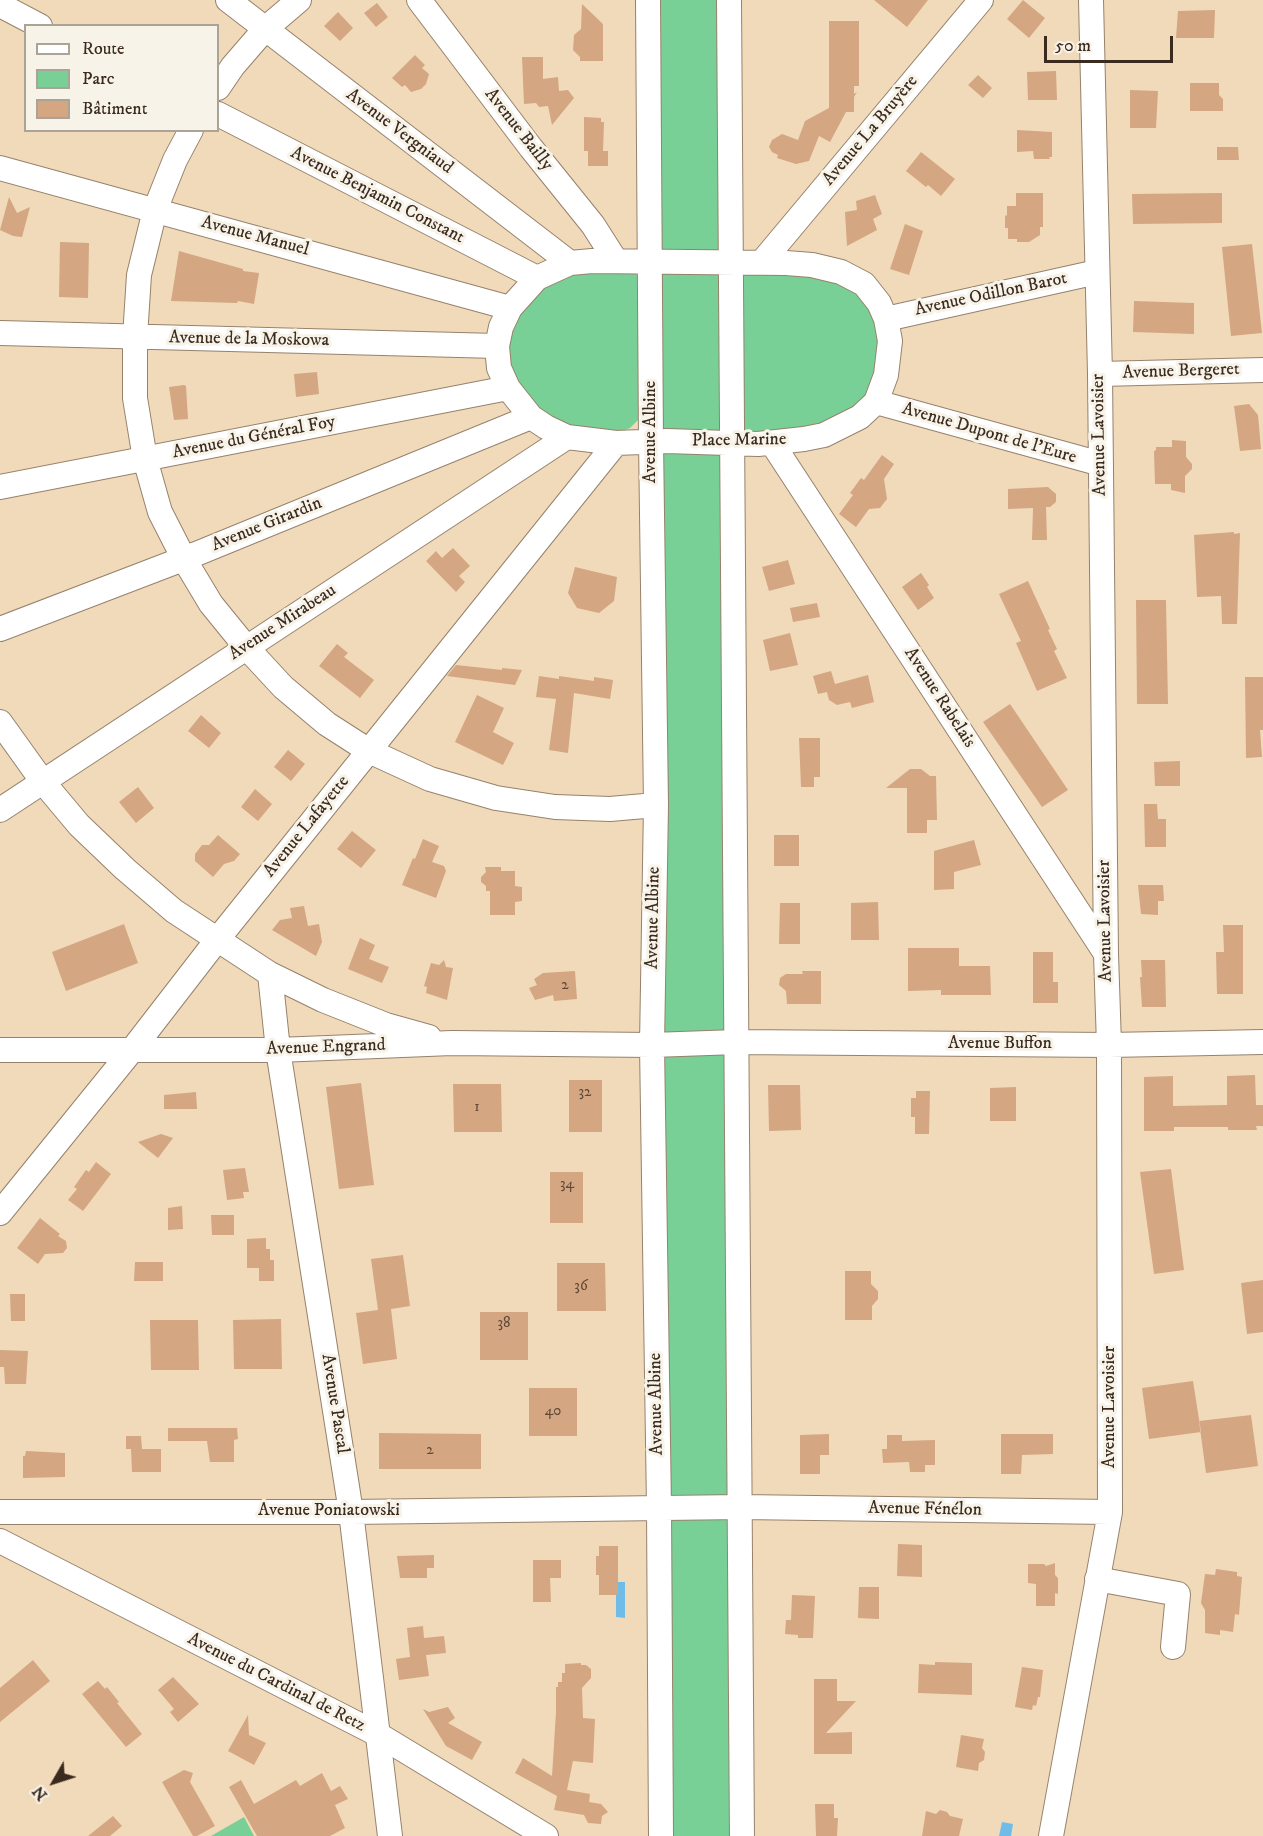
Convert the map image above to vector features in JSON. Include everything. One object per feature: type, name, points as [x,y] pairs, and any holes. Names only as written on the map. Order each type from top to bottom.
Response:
[{"type":"street","name":"Avenue Vergniaud","points":[[228,0],[570,262]]},
{"type":"street","points":[[219,87],[233,66],[265,29],[299,0]]},
{"type":"street","name":"Avenue Bailly","points":[[419,0],[531,148],[593,225],[616,261]]},
{"type":"street","name":"Avenue Albine","points":[[648,0],[656,806],[652,1045],[661,1836]]},
{"type":"street","points":[[729,0],[742,1836]]},
{"type":"street","name":"Avenue La Bruyère","points":[[762,262],[981,0]]},
{"type":"street","name":"Avenue Lavoisier","points":[[1051,1836],[1110,1512],[1108,1045],[1100,374],[1091,0]]},
{"type":"street","points":[[0,5],[36,24]]},
{"type":"street","name":"Avenue Benjamin Constant","points":[[219,115],[537,278]]},
{"type":"street","points":[[190,132],[175,160],[155,210],[140,275],[135,337],[135,398],[146,459],[160,512],[184,559],[212,604],[246,647],[284,687],[327,724],[369,751],[430,779],[495,798],[555,807],[610,809],[656,806]]},
{"type":"street","name":"Avenue Manuel","points":[[0,168],[510,308]]},
{"type":"street","name":"Place Marine","points":[[650,261],[812,265],[841,272],[864,284],[879,303],[886,319],[890,341],[886,375],[876,402],[860,417],[824,435],[772,442],[616,442],[567,437],[531,417],[508,388],[499,368],[497,346],[501,327],[510,308],[537,278],[570,262],[650,261]]},
{"type":"street","name":"Avenue Odillon Barot","points":[[886,319],[1097,272]]},
{"type":"street","name":"Avenue de la Moskowa","points":[[0,333],[497,346]]},
{"type":"street","name":"Avenue Bergeret","points":[[1100,374],[1263,370]]},
{"type":"street","name":"Avenue du Général Foy","points":[[0,487],[508,388]]},
{"type":"street","name":"Avenue Dupont de l'Eure","points":[[876,402],[1101,465]]},
{"type":"street","name":"Avenue Girardin","points":[[0,630],[184,559],[531,417]]},
{"type":"street","name":"Avenue Mirabeau","points":[[0,810],[567,437]]},
{"type":"street","name":"Avenue Lafayette","points":[[0,1213],[616,442]]},
{"type":"street","name":"Avenue Rabelais","points":[[772,442],[1106,954]]},
{"type":"street","points":[[0,722],[43,782],[79,825],[124,869],[174,911],[270,974],[323,1000],[386,1025],[452,1043]]},
{"type":"street","name":"Avenue Pascal","points":[[270,974],[278,1050],[351,1512],[390,1836]]},
{"type":"street","name":"Avenue Buffon","points":[[652,1045],[736,1042],[1108,1045],[1263,1042]]},
{"type":"street","name":"Avenue Engrand","points":[[0,1050],[278,1050],[452,1043],[652,1045]]},
{"type":"street","name":"Avenue Fénélon","points":[[659,1508],[1110,1512]]},
{"type":"street","name":"Avenue Poniatowski","points":[[0,1512],[351,1512],[659,1508]]},
{"type":"street","name":"Avenue du Cardinal de Retz","points":[[0,1541],[379,1735],[546,1836]]},
{"type":"street","points":[[1098,1579],[1178,1594],[1173,1647]]},
{"type":"green space","points":[[655,0],[723,0],[735,1836],[667,1836]]},
{"type":"green space","points":[[739,267],[808,271],[850,287],[877,317],[883,361],[866,403],[802,432],[739,436]]},
{"type":"green space","points":[[629,270],[640,280],[642,412],[638,420],[630,428],[619,432],[579,430],[551,421],[526,402],[506,354],[510,328],[534,290],[571,271]]},
{"type":"green space","points":[[244,1817],[254,1836],[211,1836]]},
{"type":"water","points":[[618,1582],[625,1582],[625,1618],[616,1617]]},
{"type":"water","points":[[1002,1822],[1013,1824],[1011,1836],[999,1836]]},
{"type":"building","points":[[874,0],[928,0],[907,27]]},
{"type":"building","points":[[1023,0],[1045,18],[1029,38],[1007,19]]},
{"type":"building","points":[[377,3],[388,17],[376,27],[364,13]]},
{"type":"building","points":[[582,4],[603,24],[603,61],[580,61],[580,57],[573,50],[574,35],[581,29]]},
{"type":"building","points":[[1215,10],[1214,38],[1176,38],[1178,11]]},
{"type":"building","points":[[338,12],[353,28],[340,41],[324,26]]},
{"type":"building","points":[[829,21],[859,21],[859,86],[854,86],[854,94],[857,92],[854,97],[854,112],[846,112],[830,142],[819,136],[809,161],[796,164],[777,158],[778,155],[769,147],[772,140],[782,134],[798,140],[805,121],[829,108]]},
{"type":"building","points":[[415,55],[425,65],[422,68],[429,74],[426,84],[421,89],[411,92],[405,85],[402,87],[392,78]]},
{"type":"building","points":[[522,57],[543,57],[543,79],[558,77],[559,91],[568,90],[574,98],[552,125],[548,106],[539,107],[536,103],[524,104]]},
{"type":"building","points":[[1056,71],[1057,100],[1028,100],[1027,72]]},
{"type":"building","points":[[978,75],[992,88],[983,98],[968,85]]},
{"type":"building","points":[[1190,83],[1219,83],[1223,111],[1190,111]]},
{"type":"building","points":[[1130,90],[1158,91],[1156,128],[1130,128]]},
{"type":"building","points":[[584,117],[601,118],[601,122],[604,122],[603,151],[608,151],[608,166],[588,166],[588,151],[584,151]]},
{"type":"building","points":[[1017,130],[1052,132],[1052,157],[1034,159],[1033,151],[1017,152]]},
{"type":"building","points":[[1217,147],[1238,147],[1239,160],[1217,160]]},
{"type":"building","points":[[921,152],[955,179],[941,196],[906,171]]},
{"type":"building","points":[[1016,193],[1043,193],[1043,227],[1040,227],[1040,235],[1029,242],[1008,239],[1008,228],[1005,228],[1007,206],[1016,206]]},
{"type":"building","points":[[1222,193],[1222,223],[1133,224],[1132,194]]},
{"type":"building","points":[[875,195],[882,214],[873,219],[877,230],[847,246],[845,212],[857,210],[856,201]]},
{"type":"building","points":[[9,197],[17,213],[30,207],[22,237],[0,230]]},
{"type":"building","points":[[905,224],[923,231],[909,275],[890,269]]},
{"type":"building","points":[[60,242],[89,243],[88,298],[59,297]]},
{"type":"building","points":[[1252,244],[1262,333],[1231,336],[1222,247]]},
{"type":"building","points":[[179,251],[243,269],[243,271],[259,273],[254,304],[238,301],[237,303],[171,301]]},
{"type":"building","points":[[1134,301],[1194,303],[1194,334],[1133,332]]},
{"type":"building","points":[[317,372],[319,394],[296,397],[294,374]]},
{"type":"building","points":[[186,386],[188,419],[174,420],[169,387]]},
{"type":"building","points":[[1249,404],[1258,415],[1261,449],[1240,451],[1234,406]]},
{"type":"building","points":[[1172,440],[1186,441],[1186,457],[1192,464],[1192,469],[1185,476],[1185,493],[1171,490],[1171,484],[1155,484],[1154,451],[1156,447],[1172,447]]},
{"type":"building","points":[[882,455],[894,464],[884,479],[887,499],[880,508],[869,509],[856,527],[839,514],[853,495],[850,493],[861,478],[864,480]]},
{"type":"building","points":[[1048,487],[1056,494],[1056,502],[1046,507],[1047,540],[1032,540],[1033,508],[1008,509],[1008,489]]},
{"type":"building","points":[[1234,532],[1234,534],[1240,533],[1237,624],[1222,624],[1221,596],[1197,597],[1194,535]]},
{"type":"building","points":[[453,548],[470,566],[459,576],[465,582],[456,592],[426,561],[436,551],[442,558]]},
{"type":"building","points":[[788,560],[795,584],[769,591],[762,567]]},
{"type":"building","points":[[575,567],[617,577],[614,601],[599,613],[577,608],[568,593]]},
{"type":"building","points":[[921,573],[934,598],[918,610],[902,587]]},
{"type":"building","points":[[1028,581],[1050,629],[1048,630],[1057,649],[1054,651],[1067,678],[1037,691],[1016,643],[1021,641],[999,594]]},
{"type":"building","points":[[1136,600],[1166,600],[1168,704],[1137,704]]},
{"type":"building","points":[[817,603],[820,617],[793,622],[790,608]]},
{"type":"building","points":[[790,633],[798,665],[770,671],[763,640]]},
{"type":"building","points":[[337,644],[348,653],[344,657],[374,680],[360,698],[319,666]]},
{"type":"building","points":[[456,665],[522,670],[515,685],[447,676]]},
{"type":"building","points":[[831,671],[835,684],[868,675],[874,702],[852,708],[850,702],[837,705],[829,700],[827,692],[818,694],[813,676]]},
{"type":"building","points":[[539,676],[559,679],[559,676],[594,681],[594,677],[613,680],[610,699],[574,693],[568,753],[549,750],[556,699],[536,697]]},
{"type":"building","points":[[1245,677],[1263,677],[1263,730],[1260,730],[1262,757],[1246,758]]},
{"type":"building","points":[[477,695],[504,708],[493,732],[514,743],[503,765],[455,742]]},
{"type":"building","points":[[1010,704],[1068,790],[1042,807],[983,722]]},
{"type":"building","points":[[201,715],[221,733],[209,748],[188,731]]},
{"type":"building","points":[[799,738],[820,738],[820,777],[814,777],[814,787],[801,787]]},
{"type":"building","points":[[288,750],[305,764],[291,781],[274,767]]},
{"type":"building","points":[[1180,761],[1180,786],[1155,786],[1154,762]]},
{"type":"building","points":[[910,769],[921,769],[930,776],[936,776],[937,820],[927,820],[927,833],[907,833],[907,788],[886,788]]},
{"type":"building","points":[[138,787],[154,808],[136,823],[119,802]]},
{"type":"building","points":[[255,789],[272,804],[258,821],[241,807]]},
{"type":"building","points":[[1144,804],[1157,804],[1158,819],[1166,819],[1166,847],[1145,847]]},
{"type":"building","points":[[352,831],[376,850],[361,868],[337,849]]},
{"type":"building","points":[[218,835],[240,854],[234,861],[224,864],[213,877],[195,861],[195,854],[202,845],[209,845]]},
{"type":"building","points":[[774,835],[799,835],[799,866],[774,866]]},
{"type":"building","points":[[423,839],[439,846],[432,862],[444,866],[446,871],[436,898],[402,885]]},
{"type":"building","points":[[974,840],[981,865],[954,872],[954,889],[934,890],[934,851]]},
{"type":"building","points":[[485,867],[501,867],[501,871],[515,871],[515,886],[522,887],[522,901],[515,902],[515,915],[490,915],[490,891],[486,891],[486,886],[481,882],[481,877],[486,872]]},
{"type":"building","points":[[1138,885],[1163,885],[1164,901],[1158,901],[1158,915],[1141,914]]},
{"type":"building","points":[[878,902],[879,940],[851,940],[851,903]]},
{"type":"building","points":[[780,903],[800,903],[800,944],[779,944]]},
{"type":"building","points":[[304,906],[308,926],[319,924],[322,942],[316,956],[272,930],[280,920],[292,918],[290,908]]},
{"type":"building","points":[[124,924],[138,963],[66,991],[52,952]]},
{"type":"building","points":[[1223,925],[1243,925],[1243,994],[1217,994],[1216,952],[1224,952]]},
{"type":"building","points":[[360,938],[375,945],[369,959],[389,967],[382,983],[348,969]]},
{"type":"building","points":[[908,948],[959,948],[959,966],[990,966],[991,995],[941,995],[941,990],[908,991]]},
{"type":"building","points":[[1033,952],[1053,952],[1053,982],[1058,982],[1058,1003],[1033,1003]]},
{"type":"building","points":[[444,960],[446,967],[453,968],[447,1000],[426,993],[427,987],[424,986],[431,963],[439,965]]},
{"type":"building","points":[[1141,960],[1165,960],[1166,1007],[1142,1007]]},
{"type":"building","points":[[575,971],[577,999],[554,1001],[553,995],[535,1000],[529,988],[537,985],[534,979],[543,973]]},
{"type":"building","points":[[802,971],[821,971],[821,1004],[787,1004],[786,991],[779,985],[780,978],[786,974],[803,974]]},
{"type":"building","points":[[1255,1075],[1256,1105],[1263,1105],[1263,1126],[1256,1126],[1257,1130],[1228,1130],[1228,1127],[1174,1127],[1174,1131],[1144,1131],[1144,1077],[1173,1076],[1173,1106],[1227,1105],[1227,1076]]},
{"type":"building","points":[[569,1080],[602,1080],[602,1132],[569,1132]]},
{"type":"building","points":[[361,1083],[374,1185],[339,1189],[326,1087]]},
{"type":"building","points":[[453,1084],[501,1084],[502,1132],[454,1132]]},
{"type":"building","points":[[768,1085],[800,1085],[801,1130],[769,1131]]},
{"type":"building","points":[[1016,1087],[1016,1121],[990,1121],[990,1088]]},
{"type":"building","points":[[916,1091],[930,1091],[929,1134],[915,1134],[915,1117],[911,1117],[911,1098],[916,1098]]},
{"type":"building","points":[[196,1092],[197,1109],[164,1109],[164,1095]]},
{"type":"building","points":[[161,1134],[173,1138],[158,1158],[138,1142]]},
{"type":"building","points":[[96,1162],[111,1174],[83,1211],[68,1200],[77,1189],[74,1187],[86,1170],[89,1172]]},
{"type":"building","points":[[245,1168],[249,1192],[243,1192],[244,1198],[227,1200],[223,1170]]},
{"type":"building","points":[[1171,1169],[1184,1270],[1154,1274],[1140,1172]]},
{"type":"building","points":[[550,1172],[583,1172],[583,1223],[550,1223]]},
{"type":"building","points":[[182,1206],[183,1229],[168,1230],[168,1208]]},
{"type":"building","points":[[211,1215],[234,1215],[234,1235],[212,1235]]},
{"type":"building","points":[[40,1218],[60,1234],[58,1236],[66,1241],[67,1248],[63,1253],[45,1254],[38,1264],[17,1248]]},
{"type":"building","points":[[266,1238],[266,1249],[270,1249],[270,1260],[274,1260],[274,1281],[259,1281],[259,1268],[247,1268],[247,1239]]},
{"type":"building","points":[[403,1255],[410,1306],[391,1309],[397,1359],[363,1364],[356,1313],[378,1310],[371,1259]]},
{"type":"building","points":[[135,1262],[163,1262],[163,1281],[134,1281]]},
{"type":"building","points":[[557,1263],[605,1263],[606,1311],[557,1311]]},
{"type":"building","points":[[845,1271],[871,1271],[871,1284],[878,1291],[878,1299],[872,1306],[872,1320],[845,1320]]},
{"type":"building","points":[[1263,1280],[1263,1332],[1247,1334],[1241,1283]]},
{"type":"building","points":[[10,1294],[25,1294],[25,1321],[11,1321]]},
{"type":"building","points":[[480,1312],[528,1312],[528,1360],[480,1360]]},
{"type":"building","points":[[281,1319],[282,1369],[234,1369],[233,1320]]},
{"type":"building","points":[[150,1320],[198,1320],[199,1370],[151,1370]]},
{"type":"building","points":[[0,1350],[28,1351],[26,1384],[5,1384],[4,1367],[0,1367]]},
{"type":"building","points":[[1193,1381],[1201,1432],[1149,1439],[1142,1388]]},
{"type":"building","points":[[529,1388],[577,1388],[577,1436],[529,1436]]},
{"type":"building","points":[[1251,1415],[1258,1466],[1206,1473],[1199,1421]]},
{"type":"building","points":[[168,1428],[237,1428],[238,1439],[234,1440],[234,1462],[210,1462],[207,1441],[168,1441]]},
{"type":"building","points":[[379,1433],[481,1434],[481,1469],[379,1469]]},
{"type":"building","points":[[829,1434],[829,1455],[820,1455],[820,1474],[800,1474],[800,1435]]},
{"type":"building","points":[[1001,1434],[1053,1434],[1053,1454],[1022,1455],[1021,1474],[1001,1474]]},
{"type":"building","points":[[887,1435],[902,1435],[902,1441],[935,1440],[935,1465],[925,1465],[925,1472],[910,1472],[909,1462],[883,1463],[882,1449],[887,1449]]},
{"type":"building","points":[[126,1436],[141,1436],[142,1449],[161,1449],[161,1472],[132,1472],[131,1449],[126,1449]]},
{"type":"building","points":[[26,1451],[65,1453],[65,1477],[23,1478],[23,1456]]},
{"type":"building","points":[[898,1544],[922,1545],[922,1577],[897,1576]]},
{"type":"building","points":[[599,1546],[618,1546],[618,1595],[599,1595],[596,1556],[599,1556]]},
{"type":"building","points":[[434,1555],[434,1568],[427,1568],[427,1578],[400,1578],[397,1556]]},
{"type":"building","points":[[533,1560],[561,1560],[561,1578],[550,1578],[551,1602],[533,1602]]},
{"type":"building","points":[[1055,1563],[1058,1594],[1055,1593],[1055,1606],[1036,1606],[1036,1584],[1028,1583],[1028,1564],[1046,1566]]},
{"type":"building","points":[[1216,1569],[1237,1572],[1237,1576],[1242,1577],[1239,1615],[1235,1614],[1233,1632],[1220,1630],[1220,1635],[1205,1633],[1205,1610],[1201,1603],[1205,1574],[1215,1575]]},
{"type":"building","points":[[859,1587],[879,1587],[879,1619],[858,1618]]},
{"type":"building","points":[[792,1595],[815,1596],[813,1638],[798,1638],[798,1635],[785,1634],[786,1620],[791,1620]]},
{"type":"building","points":[[423,1626],[424,1638],[444,1636],[446,1653],[426,1655],[429,1676],[399,1680],[396,1659],[410,1657],[407,1628]]},
{"type":"building","points":[[33,1660],[50,1681],[0,1722],[0,1688]]},
{"type":"building","points":[[935,1662],[972,1663],[972,1695],[918,1693],[919,1664],[935,1665]]},
{"type":"building","points":[[581,1663],[591,1669],[591,1678],[582,1688],[583,1718],[595,1719],[593,1763],[573,1761],[567,1790],[590,1794],[589,1802],[601,1804],[608,1812],[602,1816],[601,1824],[588,1823],[584,1815],[554,1810],[557,1796],[515,1773],[523,1758],[552,1776],[556,1687],[558,1687],[558,1682],[562,1682],[565,1664]]},
{"type":"building","points":[[1022,1667],[1043,1670],[1040,1697],[1032,1710],[1015,1707]]},
{"type":"building","points":[[173,1677],[199,1704],[178,1722],[170,1712],[174,1709],[158,1690]]},
{"type":"building","points":[[814,1679],[837,1679],[837,1701],[856,1701],[826,1733],[852,1732],[852,1754],[814,1754]]},
{"type":"building","points":[[98,1681],[105,1689],[107,1687],[142,1734],[126,1747],[82,1694]]},
{"type":"building","points":[[448,1707],[455,1718],[448,1723],[482,1742],[472,1760],[446,1746],[423,1709],[429,1712]]},
{"type":"building","points":[[248,1715],[249,1735],[266,1743],[254,1765],[228,1751]]},
{"type":"building","points":[[961,1735],[984,1739],[982,1748],[985,1752],[984,1760],[979,1763],[978,1771],[956,1767]]},
{"type":"building","points":[[184,1770],[193,1773],[190,1782],[215,1826],[197,1836],[193,1836],[162,1782]]},
{"type":"building","points":[[322,1773],[331,1791],[340,1786],[348,1799],[335,1805],[345,1828],[330,1836],[257,1836],[229,1787],[241,1780],[254,1804],[296,1780],[300,1786]]},
{"type":"building","points":[[815,1804],[834,1804],[834,1818],[838,1818],[837,1836],[816,1836]]},
{"type":"building","points":[[940,1810],[947,1812],[950,1816],[963,1819],[959,1836],[922,1836],[926,1811],[936,1814]]},
{"type":"building","points":[[113,1816],[122,1826],[110,1836],[88,1836]]}]
